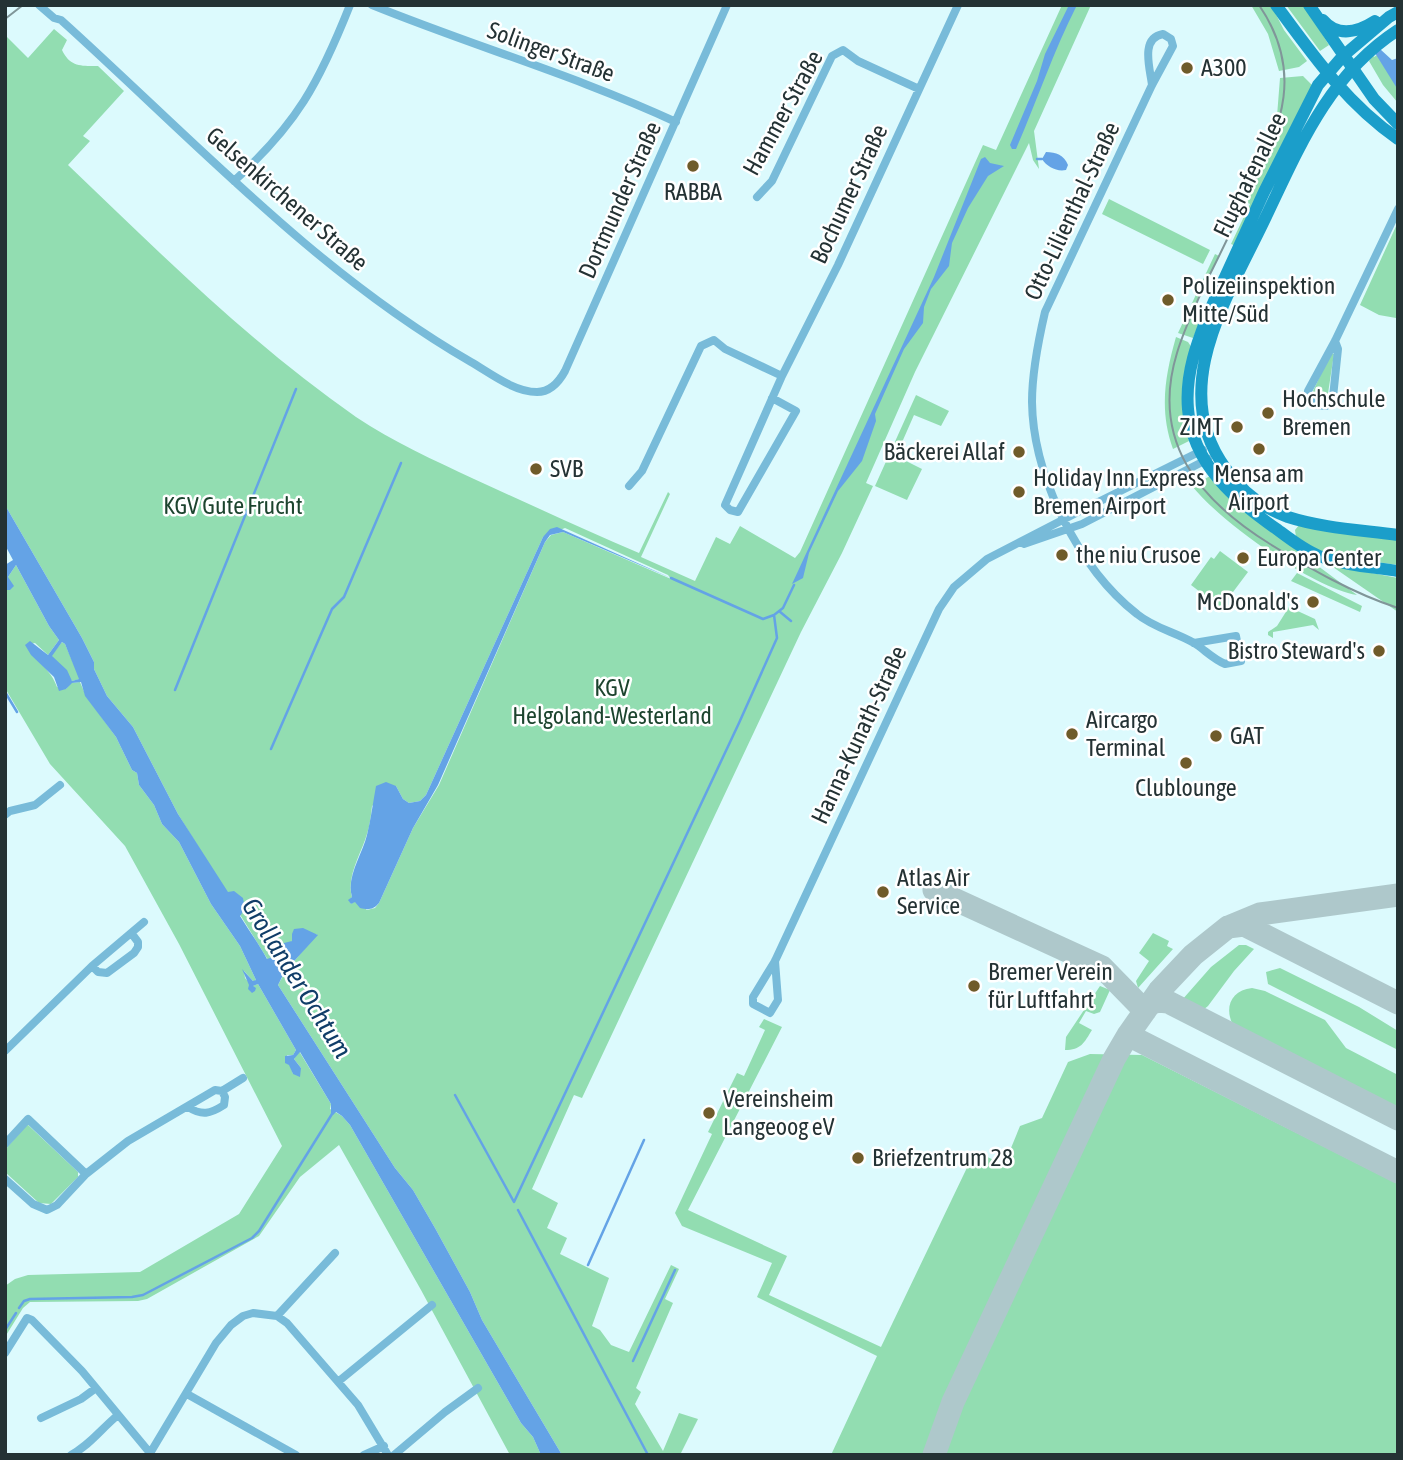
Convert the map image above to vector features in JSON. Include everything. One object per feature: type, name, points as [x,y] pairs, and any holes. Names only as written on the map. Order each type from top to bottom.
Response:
[{"type":"main road","points":[[1276,5],[1327,74],[1398,139]]},
{"type":"main road","points":[[1309,5],[1336,31],[1355,31],[1393,14]]},
{"type":"main road","points":[[1309,5],[1374,99],[1398,124]]},
{"type":"main road","name":"Flughafenallee","points":[[1393,14],[1343,56],[1313,94],[1264,192],[1197,342],[1190,372],[1188,411],[1194,435],[1237,500],[1317,555],[1340,562],[1398,571]]},
{"type":"main road","name":"Flughafenallee","points":[[1398,30],[1377,45],[1353,69],[1314,118],[1227,298],[1205,355],[1200,399],[1207,454],[1245,492],[1272,510],[1298,520],[1398,535]]},
{"type":"main road","points":[[1290,538],[1291,528],[1298,520]]},
{"type":"street","name":"Gelsenkirchener Straße","points":[[39,5],[54,18],[61,20],[309,248],[382,304],[455,353],[516,387],[531,392]]},
{"type":"street","points":[[234,181],[269,148],[300,109],[328,61],[350,5]]},
{"type":"street","name":"Solinger Straße","points":[[373,5],[490,51],[574,78],[676,122]]},
{"type":"street","name":"Dortmunder Straße","points":[[531,392],[541,393],[551,388],[565,371],[727,5]]},
{"type":"street","name":"Bochumer Straße","points":[[772,398],[796,411],[738,512],[730,510],[725,505],[772,398],[838,265],[958,5]]},
{"type":"street","name":"Otto-Lilienthal-Straße","points":[[1152,85],[1150,40],[1163,34],[1171,39],[1173,46],[1045,312],[1037,345],[1032,403],[1036,432],[1049,482],[1064,519],[1091,566],[1121,601],[1140,616],[1163,630],[1194,643],[1225,664],[1241,661],[1236,636],[1194,643]]},
{"type":"street","name":"Hammer Straße","points":[[757,197],[772,181],[832,56],[843,50],[858,61],[919,89]]},
{"type":"street","points":[[1335,341],[1338,349],[1333,397],[1326,406],[1315,405],[1308,397],[1308,391],[1398,209]]},
{"type":"street","points":[[629,486],[642,471],[702,346],[714,340],[725,349],[782,376]]},
{"type":"street","name":"Hanna-Kunath-Straße","points":[[775,961],[778,1000],[770,1013],[753,1004],[752,997],[775,961],[939,608],[954,587],[987,559],[1064,519],[1207,454]]},
{"type":"street","name":"Hanna-Kunath-Straße","points":[[1008,549],[1069,529],[1207,454]]},
{"type":"street","points":[[5,815],[10,811],[35,805],[60,785]]},
{"type":"street","points":[[5,1051],[92,966],[144,922]]},
{"type":"street","points":[[92,966],[98,972],[107,973],[124,961],[138,947],[132,934]]},
{"type":"street","points":[[5,1180],[33,1205],[47,1210],[57,1205],[107,1155],[215,1090],[222,1091],[243,1078]]},
{"type":"street","points":[[188,1107],[202,1114],[212,1113],[224,1105],[225,1097],[222,1091]]},
{"type":"street","points":[[5,1144],[28,1119],[86,1174]]},
{"type":"street","points":[[277,1317],[335,1253]]},
{"type":"street","points":[[339,1381],[432,1305]]},
{"type":"street","points":[[5,1353],[27,1318],[46,1334],[96,1388],[150,1454],[216,1343],[231,1325],[250,1314],[277,1317],[288,1323],[339,1381],[358,1405],[386,1451],[364,1455]]},
{"type":"street","points":[[41,1418],[81,1399],[96,1388]]},
{"type":"street","points":[[394,1455],[478,1388]]},
{"type":"street","points":[[187,1394],[296,1455]]},
{"type":"street","points":[[71,1455],[92,1442],[103,1427],[118,1415]]},
{"type":"green space","points":[[1062,5],[1091,5],[1034,131],[1039,169],[1033,160],[1029,143],[915,372],[866,483],[873,486],[842,553],[801,632],[582,1098],[574,1095],[532,1189],[558,1203],[547,1228],[567,1238],[560,1254],[609,1278],[592,1326],[600,1330],[611,1345],[629,1352],[671,1265],[679,1269],[665,1299],[673,1303],[636,1388],[641,1392],[635,1404],[663,1451],[679,1413],[698,1419],[680,1455],[562,1455],[482,1320],[470,1292],[413,1190],[395,1168],[278,985],[285,972],[317,934],[292,941],[282,954],[268,960],[178,814],[133,727],[107,696],[82,638],[5,505],[5,35],[28,58],[54,29],[67,40],[62,50],[72,63],[98,66],[124,91],[83,136],[90,141],[68,165],[207,297],[317,389],[399,443],[639,553],[668,492],[670,494],[641,557],[695,581],[716,537],[730,544],[740,526],[795,558],[800,552],[983,145],[996,150]],"holes":[[[565,528],[668,575],[671,579],[563,532],[551,535],[545,542],[439,785],[413,828],[379,903],[375,908],[367,910],[355,901],[351,904],[351,882],[368,831],[372,806],[396,786],[403,799],[409,803],[420,801],[426,795],[543,537]]]},
{"type":"green space","points":[[1251,5],[1271,5],[1284,30],[1307,61],[1299,67],[1279,71],[1268,34]]},
{"type":"green space","points":[[1286,5],[1304,5],[1329,45],[1320,51]]},
{"type":"green space","points":[[1373,55],[1377,55],[1397,87],[1398,103],[1383,85],[1369,61]]},
{"type":"green space","points":[[1303,76],[1312,85],[1236,246],[1231,244],[1250,204],[1240,199],[1277,116],[1280,78]]},
{"type":"green space","points":[[1109,199],[1210,250],[1203,264],[1102,214]]},
{"type":"green space","points":[[1398,222],[1396,318],[1379,315],[1360,305]]},
{"type":"green space","points":[[1215,254],[1219,256],[1195,305],[1206,309],[1193,338],[1178,333]]},
{"type":"green space","points":[[1176,337],[1188,342],[1192,348],[1182,405],[1189,441],[1173,449],[1166,421],[1165,393]]},
{"type":"green space","points":[[1331,353],[1334,354],[1327,400],[1320,402],[1314,398],[1313,391]]},
{"type":"green space","points":[[916,395],[949,411],[941,426],[914,415],[896,456],[922,469],[907,500],[875,486]]},
{"type":"green space","points":[[1210,476],[1255,519],[1357,595],[1338,590],[1292,567],[1224,518],[1192,486]]},
{"type":"green space","points":[[1299,525],[1398,539],[1398,565],[1319,551],[1296,537],[1295,530]]},
{"type":"green space","points":[[1220,551],[1248,572],[1221,608],[1191,585],[1211,557],[1214,559]]},
{"type":"green space","points":[[16,565],[59,640],[48,655],[35,643],[26,645],[51,675],[57,687],[66,689],[71,683],[80,682],[86,696],[116,737],[132,770],[137,773],[139,785],[154,805],[162,824],[179,842],[211,904],[240,946],[256,980],[254,982],[244,971],[245,978],[252,986],[258,984],[296,1050],[293,1055],[287,1055],[293,1074],[301,1068],[294,1059],[299,1051],[331,1104],[330,1109],[350,1125],[541,1455],[510,1455],[339,1145],[300,1177],[259,1236],[147,1299],[30,1302],[23,1308],[5,1337],[5,1286],[15,1279],[28,1275],[140,1272],[239,1214],[282,1146],[179,944],[125,846],[50,764],[5,688],[5,590],[10,590],[8,577]]},
{"type":"green space","points":[[1330,565],[1398,578],[1398,612]]},
{"type":"green space","points":[[1297,573],[1362,606],[1360,612],[1291,581]]},
{"type":"green space","points":[[1289,607],[1315,619],[1319,630],[1313,625],[1273,632],[1273,638],[1268,635]]},
{"type":"green space","points":[[62,642],[80,679],[72,681],[51,656]]},
{"type":"green space","points":[[1153,933],[1169,941],[1167,946],[1173,949],[1138,988],[1136,981],[1149,961],[1139,953]]},
{"type":"green space","points":[[1239,945],[1254,949],[1208,1006],[1203,1010],[1182,1000],[1211,967]]},
{"type":"green space","points":[[1280,968],[1359,1007],[1398,1031],[1398,1050],[1268,984],[1266,972]]},
{"type":"green space","points":[[1100,986],[1110,990],[1100,1012],[1094,1014],[1086,1011],[1079,1023],[1092,1030],[1081,1045],[1065,1050],[1066,1037]]},
{"type":"green space","points":[[1252,988],[1265,991],[1325,1020],[1346,1048],[1398,1075],[1398,1109],[1233,1025],[1229,1012],[1231,1001],[1239,992]]},
{"type":"green space","points":[[764,1019],[782,1027],[688,1210],[787,1256],[769,1295],[881,1347],[975,1151],[1004,1165],[1020,1126],[1042,1118],[1068,1062],[1090,1054],[1142,1055],[1398,1184],[1398,1455],[831,1455],[877,1356],[757,1297],[772,1263],[682,1226],[675,1213],[712,1134],[708,1132],[737,1073],[744,1076],[765,1030],[759,1027]]},
{"type":"green space","points":[[27,1124],[78,1172],[78,1177],[51,1204],[39,1203],[5,1172],[5,1150]]},
{"type":"water","points":[[1069,5],[1077,5],[1016,149],[1012,149],[1010,145],[1037,81],[1045,54]]},
{"type":"water","points":[[1380,49],[1392,60],[1398,58],[1398,90],[1375,53]]},
{"type":"water","points":[[1046,152],[1062,156],[1068,165],[1066,170],[1056,170],[1047,164],[1042,159]]},
{"type":"water","points":[[985,157],[990,163],[1004,166],[988,176],[968,208],[952,243],[949,266],[931,289],[924,307],[923,323],[904,349],[875,414],[876,421],[862,461],[838,491],[809,553],[803,578],[792,584],[934,277],[981,159]]},
{"type":"water","points":[[5,505],[82,638],[107,696],[133,727],[178,814],[228,892],[234,891],[243,898],[245,909],[240,916],[267,959],[282,954],[284,943],[292,941],[294,929],[303,928],[318,935],[285,971],[278,985],[395,1168],[413,1190],[470,1292],[482,1320],[562,1455],[541,1455],[350,1125],[336,1112],[331,1114],[331,1104],[300,1052],[294,1059],[301,1068],[300,1077],[293,1074],[285,1063],[285,1056],[293,1055],[296,1050],[258,984],[253,986],[256,988],[252,993],[248,989],[249,985],[242,969],[253,981],[256,980],[240,946],[211,904],[179,842],[162,824],[154,805],[139,785],[137,773],[132,770],[116,737],[85,696],[81,682],[72,683],[59,691],[54,677],[31,655],[25,645],[30,641],[48,655],[59,640],[16,565],[8,577],[14,586],[5,590],[5,565],[13,560],[5,545]],"holes":[[[62,642],[79,679],[72,681],[67,670],[52,656]]]},
{"type":"water","points":[[557,527],[673,579],[563,532],[550,535],[438,785],[413,828],[379,903],[368,909],[360,908],[355,902],[351,904],[348,900],[352,897],[351,882],[367,835],[376,786],[386,782],[396,786],[403,799],[409,803],[420,801],[426,795],[543,537],[550,529]]},
{"type":"waterway","points":[[1037,159],[1042,159]]},
{"type":"waterway","points":[[175,690],[296,389]]},
{"type":"waterway","points":[[271,749],[332,609],[344,597],[401,463]]},
{"type":"waterway","points":[[671,578],[763,619],[774,615]]},
{"type":"waterway","points":[[455,1095],[514,1202],[739,723],[777,638],[774,615],[783,608],[794,585]]},
{"type":"waterway","points":[[779,611],[791,621]]},
{"type":"waterway","points":[[5,692],[17,712]]},
{"type":"waterway","points":[[19,1308],[24,1301],[30,1299],[143,1295],[252,1238],[332,1114]]},
{"type":"waterway","points":[[588,1265],[644,1140]]},
{"type":"waterway","points":[[518,1210],[648,1455]]},
{"type":"waterway","points":[[633,1361],[675,1270]]},
{"type":"waterway","points":[[5,1330],[16,1313]]},
{"type":"taxiway","points":[[934,890],[1102,967],[1145,1011]]},
{"type":"taxiway","points":[[1231,926],[1260,914],[1398,895]]},
{"type":"taxiway","points":[[934,1455],[953,1402],[1114,1059],[1159,991],[1193,955],[1228,927],[1244,925],[1398,1003]]},
{"type":"taxiway","points":[[1150,1004],[1168,1002],[1398,1119]]},
{"type":"taxiway","points":[[1128,1035],[1398,1172]]},
{"type":"tram line","points":[[5,19],[23,5]]},
{"type":"tram line","points":[[1259,5],[1273,29],[1281,52],[1284,97],[1272,142],[1205,284],[1177,353],[1170,385],[1170,414],[1176,441],[1187,465],[1202,487],[1245,527],[1332,580],[1398,608]]},
{"type":"place","name":"A300","points":[[1187,68]]},
{"type":"place","name":"RABBA","points":[[693,166]]},
{"type":"place","name":"Polizeiinspektion Mitte/Süd","points":[[1168,300]]},
{"type":"place","name":"Hochschule Bremen","points":[[1268,413]]},
{"type":"place","name":"ZIMT","points":[[1237,427]]},
{"type":"place","name":"Mensa am Airport","points":[[1259,449]]},
{"type":"place","name":"Bäckerei Allaf","points":[[1019,452]]},
{"type":"place","name":"SVB","points":[[536,469]]},
{"type":"place","name":"Holiday Inn Express Bremen Airport","points":[[1019,492]]},
{"type":"place","name":"the niu Crusoe","points":[[1062,555]]},
{"type":"place","name":"Europa Center","points":[[1243,558]]},
{"type":"place","name":"McDonald's","points":[[1313,602]]},
{"type":"place","name":"Bistro Steward's","points":[[1379,651]]},
{"type":"place","name":"Aircargo Terminal","points":[[1072,734]]},
{"type":"place","name":"GAT","points":[[1216,736]]},
{"type":"place","name":"Clublounge","points":[[1186,763]]},
{"type":"place","name":"Atlas Air Service","points":[[883,892]]},
{"type":"place","name":"Bremer Verein für Luftfahrt","points":[[974,986]]},
{"type":"place","name":"Vereinsheim Langeoog eV","points":[[709,1113]]},
{"type":"place","name":"Briefzentrum 28","points":[[858,1158]]},
{"type":"park label","name":"KGV Gute Frucht","points":[[233,506]]},
{"type":"park label","name":"KGV Helgoland-Westerland","points":[[612,702]]},
{"type":"water label","name":"Grollander Ochtum","points":[[297,978]]}]
